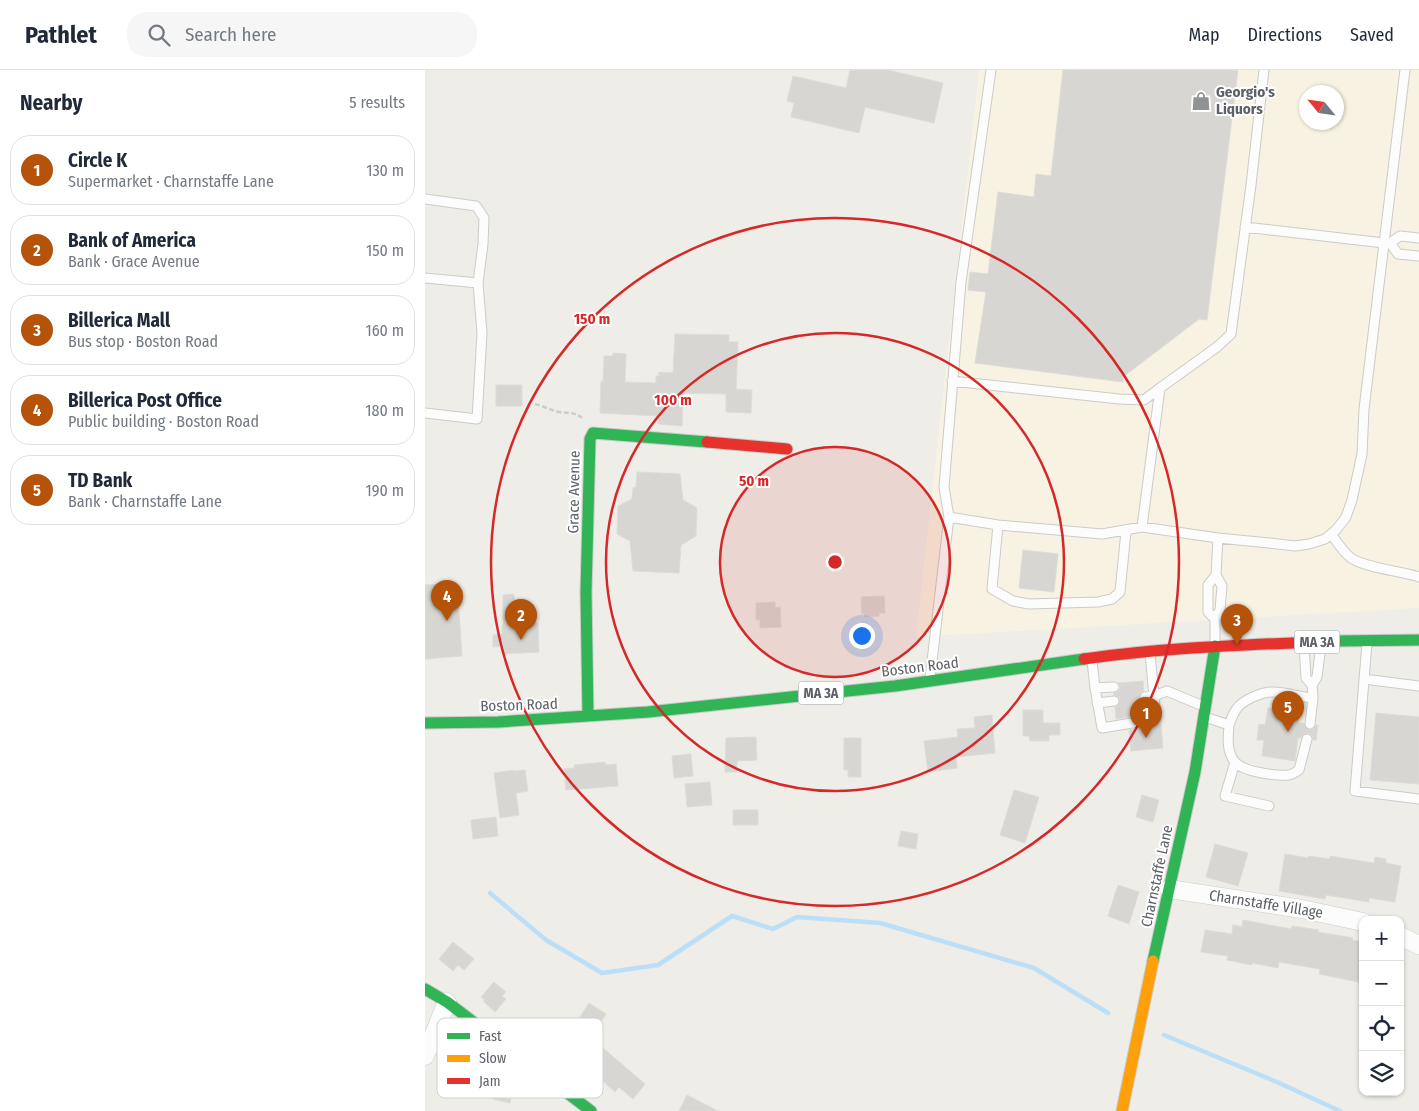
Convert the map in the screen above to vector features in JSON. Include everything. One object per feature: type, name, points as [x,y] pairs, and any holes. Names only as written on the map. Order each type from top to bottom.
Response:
[{"type":"main road","name":"Grace Avenue","points":[[588,716],[586,592],[590,439],[593,434],[787,449]]},
{"type":"main road","name":"Boston Road","points":[[425,723],[498,722],[648,712],[930,681],[1150,650],[1367,640],[1419,640]]},
{"type":"main road","name":"Charnstaffe Lane","points":[[1122,1111],[1195,772],[1215,646]]},
{"type":"main road","points":[[425,979],[447,1002]]},
{"type":"main road","points":[[425,989],[468,1018]]},
{"type":"main road","points":[[574,1098],[591,1111]]},
{"type":"street","name":"Charnstaffe Village","points":[[1169,888],[1302,909],[1359,921]]},
{"type":"street","points":[[1404,938],[1419,945]]},
{"type":"street","points":[[440,1018],[447,1002]]},
{"type":"street","points":[[425,1056],[437,1027]]},
{"type":"lane","points":[[930,681],[949,518],[944,487],[961,282],[991,70]]},
{"type":"lane","points":[[952,381],[1144,400],[1217,347],[1231,334],[1264,70]]},
{"type":"lane","points":[[949,518],[998,525],[1102,534],[1142,528],[1295,546],[1325,539],[1336,530],[1346,517],[1352,500],[1361,454],[1364,409],[1387,243],[1405,70]]},
{"type":"lane","points":[[425,199],[476,206],[484,218],[478,283],[482,333],[477,419],[425,413]]},
{"type":"lane","points":[[1245,227],[1387,243],[1400,236],[1419,238]]},
{"type":"lane","points":[[1387,243],[1399,254],[1419,256]]},
{"type":"lane","points":[[425,278],[478,283]]},
{"type":"lane","points":[[1142,528],[1160,388]]},
{"type":"lane","points":[[998,525],[992,589],[1013,601],[1029,604],[1098,602],[1112,598],[1120,592],[1127,531]]},
{"type":"lane","points":[[1331,534],[1352,558],[1363,563],[1419,577]]},
{"type":"lane","points":[[1215,646],[1215,619],[1220,610],[1222,586],[1216,576],[1218,538]]},
{"type":"lane","points":[[1215,619],[1208,612],[1208,585],[1216,576]]},
{"type":"lane","points":[[1367,640],[1355,791],[1419,799]]},
{"type":"lane","points":[[1312,685],[1317,678],[1321,642]]},
{"type":"lane","points":[[1304,643],[1306,678],[1312,685],[1313,698],[1310,724]]},
{"type":"lane","points":[[1091,658],[1102,728],[1156,720],[1154,696],[1148,683],[1150,650]]},
{"type":"lane","points":[[1364,679],[1419,686]]},
{"type":"lane","points":[[1095,688],[1114,687]]},
{"type":"lane","points":[[1145,698],[1167,691],[1229,725]]},
{"type":"lane","points":[[1307,739],[1299,770],[1291,775],[1276,775],[1246,768],[1235,762],[1228,746],[1229,725],[1239,706],[1253,697],[1270,692],[1313,698]]},
{"type":"lane","points":[[1097,703],[1114,701]]},
{"type":"lane","points":[[1235,762],[1225,796],[1269,806]]},
{"type":"path","points":[[535,404],[558,412],[572,412],[580,416],[593,434]]},
{"type":"shaded area","points":[[979,70],[1419,70],[1419,608],[916,637]]},
{"type":"building","points":[[850,70],[888,70],[943,83],[934,123],[865,107],[859,133],[791,117],[794,103],[787,101],[793,76],[846,88]]},
{"type":"building","points":[[1063,70],[1238,70],[1207,320],[1199,319],[1123,377],[1123,382],[975,363],[986,292],[968,290],[970,272],[988,274],[998,192],[1034,197],[1036,174],[1051,176]]},
{"type":"building","points":[[675,334],[729,335],[729,342],[738,342],[736,389],[752,390],[751,413],[726,412],[726,394],[683,393],[682,426],[658,424],[658,416],[600,413],[604,356],[613,356],[613,353],[626,354],[625,382],[656,383],[656,376],[659,376],[659,372],[673,373]]},
{"type":"building","points":[[496,385],[522,385],[522,406],[496,406]]},
{"type":"building","points":[[637,472],[680,474],[683,500],[697,508],[696,536],[681,545],[679,573],[633,571],[630,541],[617,534],[618,506],[632,499],[633,488],[636,487]]},
{"type":"building","points":[[1023,550],[1058,554],[1054,592],[1019,588]]},
{"type":"building","points":[[457,583],[462,656],[425,659],[425,585]]},
{"type":"building","points":[[514,594],[515,613],[530,612],[531,623],[538,623],[539,652],[504,654],[504,646],[493,647],[493,635],[502,634],[503,595]]},
{"type":"building","points":[[884,596],[885,613],[879,613],[879,616],[865,617],[862,614],[861,597]]},
{"type":"building","points":[[775,602],[775,608],[780,607],[781,627],[760,628],[760,620],[756,620],[756,603]]},
{"type":"building","points":[[1143,681],[1144,691],[1141,692],[1139,697],[1140,701],[1145,703],[1146,714],[1116,719],[1115,707],[1118,706],[1120,701],[1119,697],[1114,695],[1114,693],[1120,689],[1118,683]]},
{"type":"building","points":[[1276,705],[1293,707],[1293,711],[1300,711],[1298,723],[1304,723],[1307,729],[1312,730],[1318,725],[1316,740],[1313,740],[1312,735],[1308,733],[1298,738],[1295,761],[1262,756],[1264,740],[1257,740],[1259,724],[1265,725],[1268,708],[1275,709]]},
{"type":"building","points":[[1023,710],[1043,710],[1043,723],[1060,723],[1060,735],[1049,735],[1049,741],[1030,741],[1029,736],[1023,736]]},
{"type":"building","points":[[1376,713],[1419,717],[1419,784],[1370,780]]},
{"type":"building","points":[[992,715],[995,753],[956,757],[957,768],[928,772],[924,741],[958,737],[957,729],[975,728],[974,717]]},
{"type":"building","points":[[1161,724],[1163,748],[1131,751],[1129,730]]},
{"type":"building","points":[[756,737],[757,760],[737,761],[737,772],[725,772],[726,738]]},
{"type":"building","points":[[844,738],[861,738],[861,777],[848,777],[848,770],[844,770]]},
{"type":"building","points":[[691,754],[693,776],[674,778],[672,756]]},
{"type":"building","points":[[605,762],[606,765],[616,764],[618,786],[566,790],[564,769],[574,768],[574,765]]},
{"type":"building","points":[[525,770],[528,791],[516,793],[519,815],[500,818],[494,773]]},
{"type":"building","points":[[710,782],[712,805],[687,807],[685,784]]},
{"type":"building","points":[[1014,790],[1039,797],[1025,843],[1000,835]]},
{"type":"building","points":[[1142,795],[1159,800],[1153,822],[1136,817]]},
{"type":"building","points":[[733,810],[758,810],[758,825],[733,825]]},
{"type":"building","points":[[496,817],[498,836],[473,839],[471,820]]},
{"type":"building","points":[[901,831],[918,834],[916,849],[898,846]]},
{"type":"building","points":[[1215,844],[1248,853],[1238,886],[1206,877]]},
{"type":"building","points":[[1285,854],[1330,859],[1330,856],[1374,863],[1375,857],[1386,859],[1386,863],[1401,866],[1395,902],[1369,898],[1369,902],[1326,895],[1325,899],[1279,891]]},
{"type":"building","points":[[1118,885],[1139,892],[1129,924],[1108,916]]},
{"type":"building","points":[[1243,920],[1291,929],[1292,926],[1319,930],[1318,932],[1353,938],[1352,940],[1359,941],[1359,982],[1319,974],[1320,969],[1279,962],[1278,968],[1252,963],[1252,965],[1227,960],[1228,956],[1201,952],[1205,930],[1232,934],[1233,925],[1242,927]]},
{"type":"building","points":[[453,942],[474,959],[464,970],[458,965],[453,971],[439,959]]},
{"type":"building","points":[[494,982],[506,992],[502,996],[506,999],[495,1012],[481,997]]},
{"type":"building","points":[[589,1003],[606,1014],[603,1019],[579,1018]]},
{"type":"building","points":[[603,1048],[645,1084],[633,1099],[619,1087],[615,1092],[603,1081]]},
{"type":"building","points":[[687,1095],[718,1111],[679,1111]]},
{"type":"building","points":[[493,1098],[511,1098],[510,1103]]},
{"type":"waterway","points":[[490,893],[546,940],[602,973],[658,965],[732,916],[773,929],[797,917],[880,923],[1034,968],[1108,1013]]},
{"type":"waterway","points":[[1164,1035],[1277,1082],[1340,1111]]},
{"type":"traffic: fast","points":[[588,716],[586,592],[590,439],[593,433],[707,442]]},
{"type":"traffic: fast","points":[[1335,641],[1419,640]]},
{"type":"traffic: fast","points":[[1153,961],[1195,772],[1215,646]]},
{"type":"traffic: fast","points":[[425,723],[498,722],[648,712],[895,686],[1084,659]]},
{"type":"traffic: fast","points":[[425,989],[468,1018]]},
{"type":"traffic: fast","points":[[574,1098],[591,1111]]},
{"type":"traffic: slow","points":[[1122,1111],[1153,961]]},
{"type":"traffic: jam","points":[[707,442],[787,449]]},
{"type":"traffic: jam","points":[[1084,659],[1178,649],[1335,641]]},
{"type":"place","name":"Georgio's Liquors","points":[[1201,101]]},
{"type":"place","name":"Billerica Post Office","points":[[447,621]]},
{"type":"place","name":"Bank of America","points":[[521,640]]},
{"type":"place","name":"Billerica Mall","points":[[1237,645]]},
{"type":"place","name":"TD Bank","points":[[1288,732]]},
{"type":"place","name":"Circle K","points":[[1146,738]]}]
